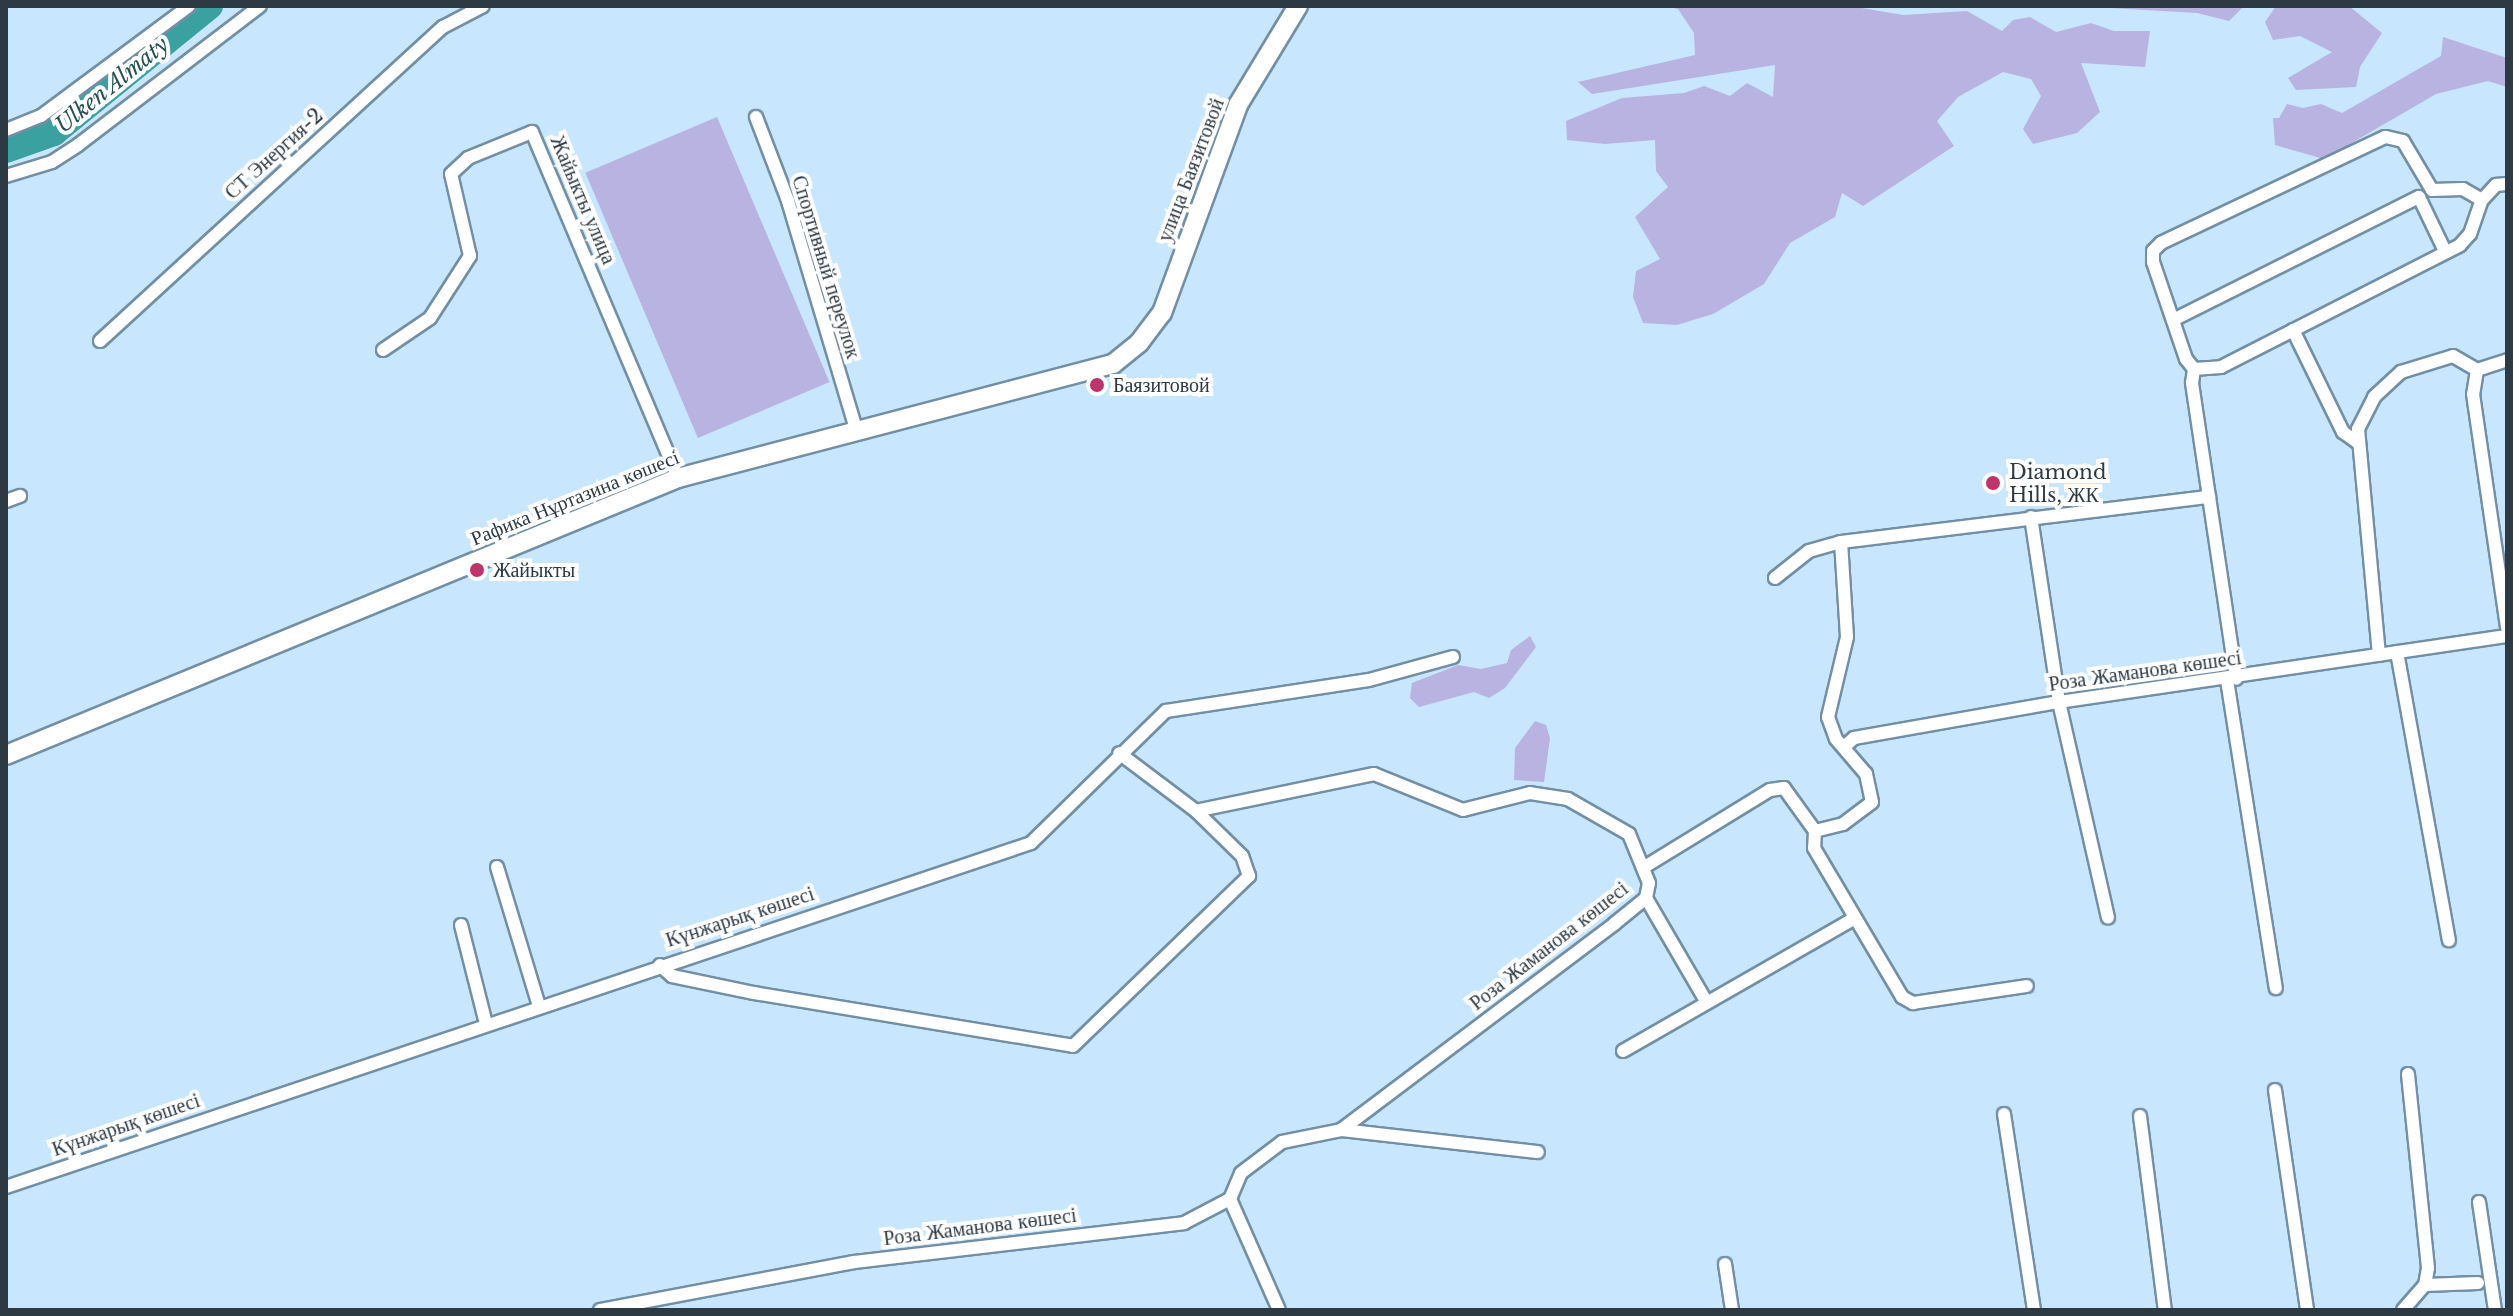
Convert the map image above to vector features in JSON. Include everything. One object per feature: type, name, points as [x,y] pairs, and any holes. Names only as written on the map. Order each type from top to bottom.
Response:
[{"type":"street","points":[[6,130],[41,116],[189,6]]},
{"type":"street","points":[[6,176],[52,162],[78,145],[260,6]]},
{"type":"street","name":"СТ Энергия-2","points":[[100,341],[443,27],[483,6]]},
{"type":"street","name":"улица Баязитовой","points":[[1162,313],[1238,105],[1298,6]]},
{"type":"street","name":"Спортивный переулок","points":[[756,117],[788,201],[856,429]]},
{"type":"street","name":"Жайыкты улица","points":[[383,350],[430,318],[470,256],[451,174],[468,158],[532,132],[678,478]]},
{"type":"street","points":[[2276,988],[2231,679],[2192,383],[2194,369],[2173,320],[2153,262],[2153,251],[2161,243],[2385,137],[2403,141],[2432,190],[2463,189],[2482,200]]},
{"type":"street","points":[[2194,369],[2221,367],[2445,251],[2470,234],[2482,200],[2496,185],[2507,184]]},
{"type":"street","points":[[2173,320],[2419,197],[2445,251]]},
{"type":"street","name":"Рафика Нұртазина көшесі","points":[[6,755],[678,478],[1113,364],[1139,343],[1162,313]]},
{"type":"street","points":[[2293,330],[2343,432],[2357,442]]},
{"type":"street","points":[[2379,655],[2357,442],[2374,397],[2401,372],[2453,356],[2477,370],[2507,360]]},
{"type":"street","points":[[2477,370],[2473,394],[2507,628]]},
{"type":"street","points":[[6,501],[20,496]]},
{"type":"street","points":[[1775,578],[1809,551],[1841,542],[2209,497]]},
{"type":"street","points":[[2031,517],[2059,702],[2108,918]]},
{"type":"street","points":[[1841,542],[1847,637],[1828,717],[1830,729],[1866,774],[1872,802],[1843,824],[1815,831],[1814,848],[1902,997],[1913,1003],[2027,986]]},
{"type":"street","name":"Роза Жаманова көшесі","points":[[1844,747],[1854,738],[2059,702],[2507,636]]},
{"type":"street","points":[[2397,652],[2449,940]]},
{"type":"street","name":"Күнжарық көшесі","points":[[6,1187],[1031,843],[1119,753],[1166,711],[1369,680],[1453,657]]},
{"type":"street","points":[[660,965],[672,976],[754,993],[1073,1046],[1249,876],[1242,856],[1196,811],[1119,753]]},
{"type":"street","points":[[1196,811],[1374,774],[1463,810],[1530,793],[1568,799],[1629,834],[1646,866]]},
{"type":"street","name":"Роза Жаманова көшесі","points":[[600,1310],[854,1262],[1184,1223],[1230,1199],[1241,1173],[1262,1154],[1282,1142],[1341,1130],[1646,898],[1646,866],[1770,790],[1784,788],[1815,831]]},
{"type":"street","points":[[497,867],[539,1006]]},
{"type":"street","points":[[1646,898],[1707,1003]]},
{"type":"street","points":[[1623,1051],[1855,918]]},
{"type":"street","points":[[461,925],[486,1024]]},
{"type":"street","points":[[2403,1310],[2425,1285],[2428,1268],[2408,1074]]},
{"type":"street","points":[[2275,1090],[2307,1310]]},
{"type":"street","points":[[2004,1114],[2034,1310]]},
{"type":"street","points":[[2140,1116],[2165,1310]]},
{"type":"street","points":[[1341,1130],[1538,1152]]},
{"type":"street","points":[[1230,1199],[1279,1310]]},
{"type":"street","points":[[2479,1202],[2495,1310]]},
{"type":"street","points":[[1725,1264],[1732,1310]]},
{"type":"street","points":[[2425,1285],[2478,1283]]},
{"type":"shaded area","points":[[1665,6],[1850,6],[1903,15],[1967,11],[2002,31],[2013,20],[2030,17],[2056,32],[2091,23],[2114,31],[2150,31],[2145,67],[2081,63],[2100,112],[2077,133],[2033,144],[2023,129],[2041,96],[2031,79],[2003,72],[1958,97],[1937,121],[1954,146],[1863,206],[1842,193],[1835,217],[1790,243],[1764,284],[1713,314],[1677,325],[1643,323],[1633,297],[1636,271],[1660,259],[1635,217],[1668,187],[1656,171],[1655,140],[1605,144],[1567,140],[1566,121],[1622,98],[1684,93],[1704,86],[1730,96],[1747,83],[1773,97],[1775,65],[1592,94],[1578,82],[1695,55],[1694,33],[1678,9]]},
{"type":"shaded area","points":[[2075,6],[2244,6],[2229,21],[2197,13]]},
{"type":"shaded area","points":[[2276,6],[2349,6],[2382,33],[2360,67],[2356,87],[2296,90],[2288,78],[2332,52],[2300,36],[2273,40],[2265,22]]},
{"type":"shaded area","points":[[2443,37],[2507,58],[2507,87],[2488,81],[2436,94],[2324,159],[2275,145],[2273,118],[2279,118],[2287,104],[2303,108],[2321,104],[2342,113],[2441,56]]},
{"type":"shaded area","points":[[717,117],[830,382],[698,438],[585,173]]},
{"type":"shaded area","points":[[1530,636],[1536,647],[1505,688],[1489,698],[1474,692],[1419,707],[1410,698],[1412,683],[1458,665],[1481,669],[1507,663],[1511,650]]},
{"type":"shaded area","points":[[1535,721],[1546,725],[1550,738],[1544,782],[1514,780],[1515,748]]},
{"type":"waterway","name":"Ulken Almaty","points":[[6,150],[54,133],[210,6]]},
{"type":"place","name":"Баязитовой","points":[[1097,385]]},
{"type":"place","name":"Diamond Hills, ЖК","points":[[1993,483]]},
{"type":"place","name":"Жайыкты","points":[[477,570]]}]
